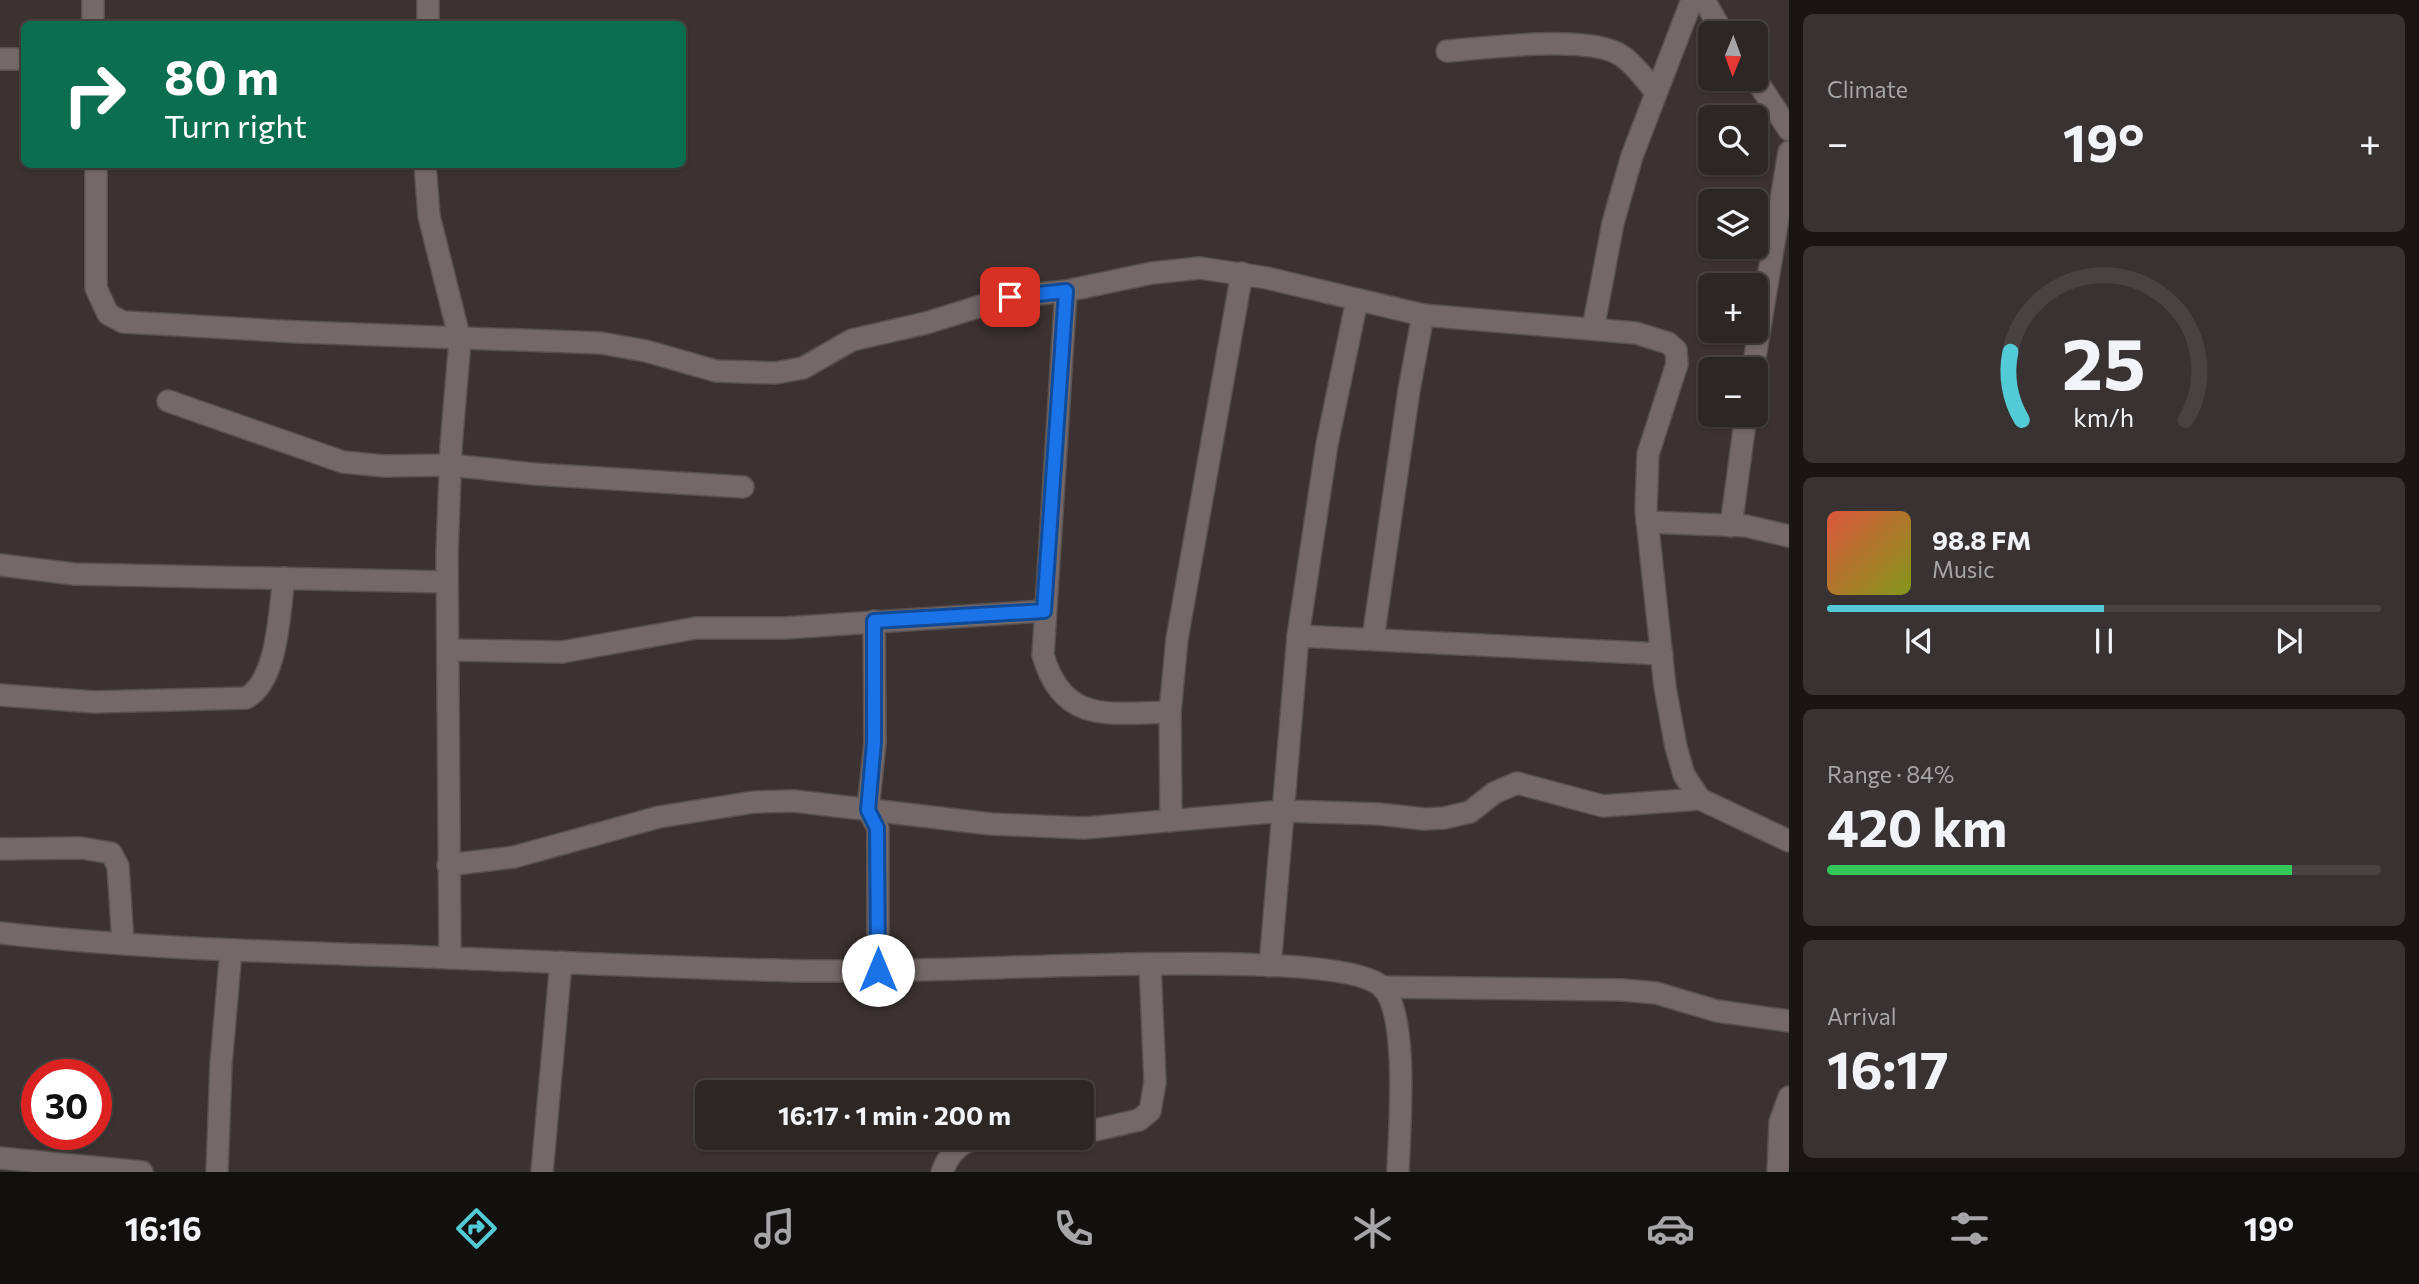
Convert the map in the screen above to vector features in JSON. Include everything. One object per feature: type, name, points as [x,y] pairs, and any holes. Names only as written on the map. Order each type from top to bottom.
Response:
[{"type":"street","points":[[93,0],[93,21]]},
{"type":"street","points":[[428,0],[428,21]]},
{"type":"street","points":[[1593,329],[1613,223],[1655,91],[1692,0]]},
{"type":"street","points":[[1704,0],[1716,21]]},
{"type":"street","points":[[1447,51],[1546,45],[1608,49],[1622,56],[1655,91]]},
{"type":"street","points":[[0,59],[21,59]]},
{"type":"street","points":[[1764,91],[1789,130]]},
{"type":"street","points":[[1755,357],[1789,152]]},
{"type":"street","points":[[96,168],[96,288],[108,314],[122,322],[460,340],[601,344],[646,351],[716,371],[775,373],[803,368],[852,340],[926,323],[1010,297],[1066,291],[1183,268],[1242,274],[1423,315],[1593,329],[1644,335],[1668,343],[1676,350],[1674,382],[1648,454],[1647,522],[1676,747],[1688,782],[1700,799]]},
{"type":"street","points":[[425,168],[429,216],[460,340],[450,465],[447,582],[450,958]]},
{"type":"street","points":[[1171,821],[1170,712],[1184,597],[1242,274]]},
{"type":"street","points":[[1066,291],[1043,655],[1051,680],[1063,698],[1084,708],[1107,713],[1170,712]]},
{"type":"street","points":[[1270,967],[1298,636],[1327,444],[1357,300]]},
{"type":"street","points":[[1373,639],[1409,390],[1423,315]]},
{"type":"street","points":[[168,401],[343,462],[384,466],[450,465],[534,474],[743,487]]},
{"type":"street","points":[[1731,526],[1744,427]]},
{"type":"street","points":[[1647,522],[1731,526],[1789,536]]},
{"type":"street","points":[[0,565],[74,574],[447,582]]},
{"type":"street","points":[[0,695],[94,702],[246,698],[259,691],[269,673],[284,579]]},
{"type":"street","points":[[448,650],[562,652],[696,628],[784,628],[1044,611]]},
{"type":"street","points":[[874,621],[874,742],[868,810],[877,828],[878,970]]},
{"type":"street","points":[[1298,636],[1662,653]]},
{"type":"street","points":[[448,866],[514,857],[701,807],[794,801],[1042,827],[1171,821],[1284,811],[1444,818],[1470,811],[1494,793],[1517,783],[1603,806],[1700,799],[1789,841]]},
{"type":"street","points":[[0,849],[81,848],[111,853],[118,866],[123,943]]},
{"type":"street","points":[[0,933],[231,950],[815,971],[1150,964],[1308,968],[1366,979],[1382,987],[1623,990],[1656,993],[1717,1011],[1789,1021]]},
{"type":"street","points":[[217,1172],[220,1077],[231,950]]},
{"type":"street","points":[[542,1172],[561,962]]},
{"type":"street","points":[[1094,1130],[1139,1120],[1150,1111],[1155,1082],[1150,964]]},
{"type":"street","points":[[1382,987],[1397,1016],[1400,1049],[1398,1172]]},
{"type":"street","points":[[1778,1172],[1780,1122],[1789,1097]]},
{"type":"street","points":[[942,1172],[954,1150]]},
{"type":"street","points":[[0,1158],[142,1172]]},
{"type":"route","points":[[878,970],[877,828],[868,810],[874,742],[874,621],[1044,611],[1066,291],[1010,297]]}]
